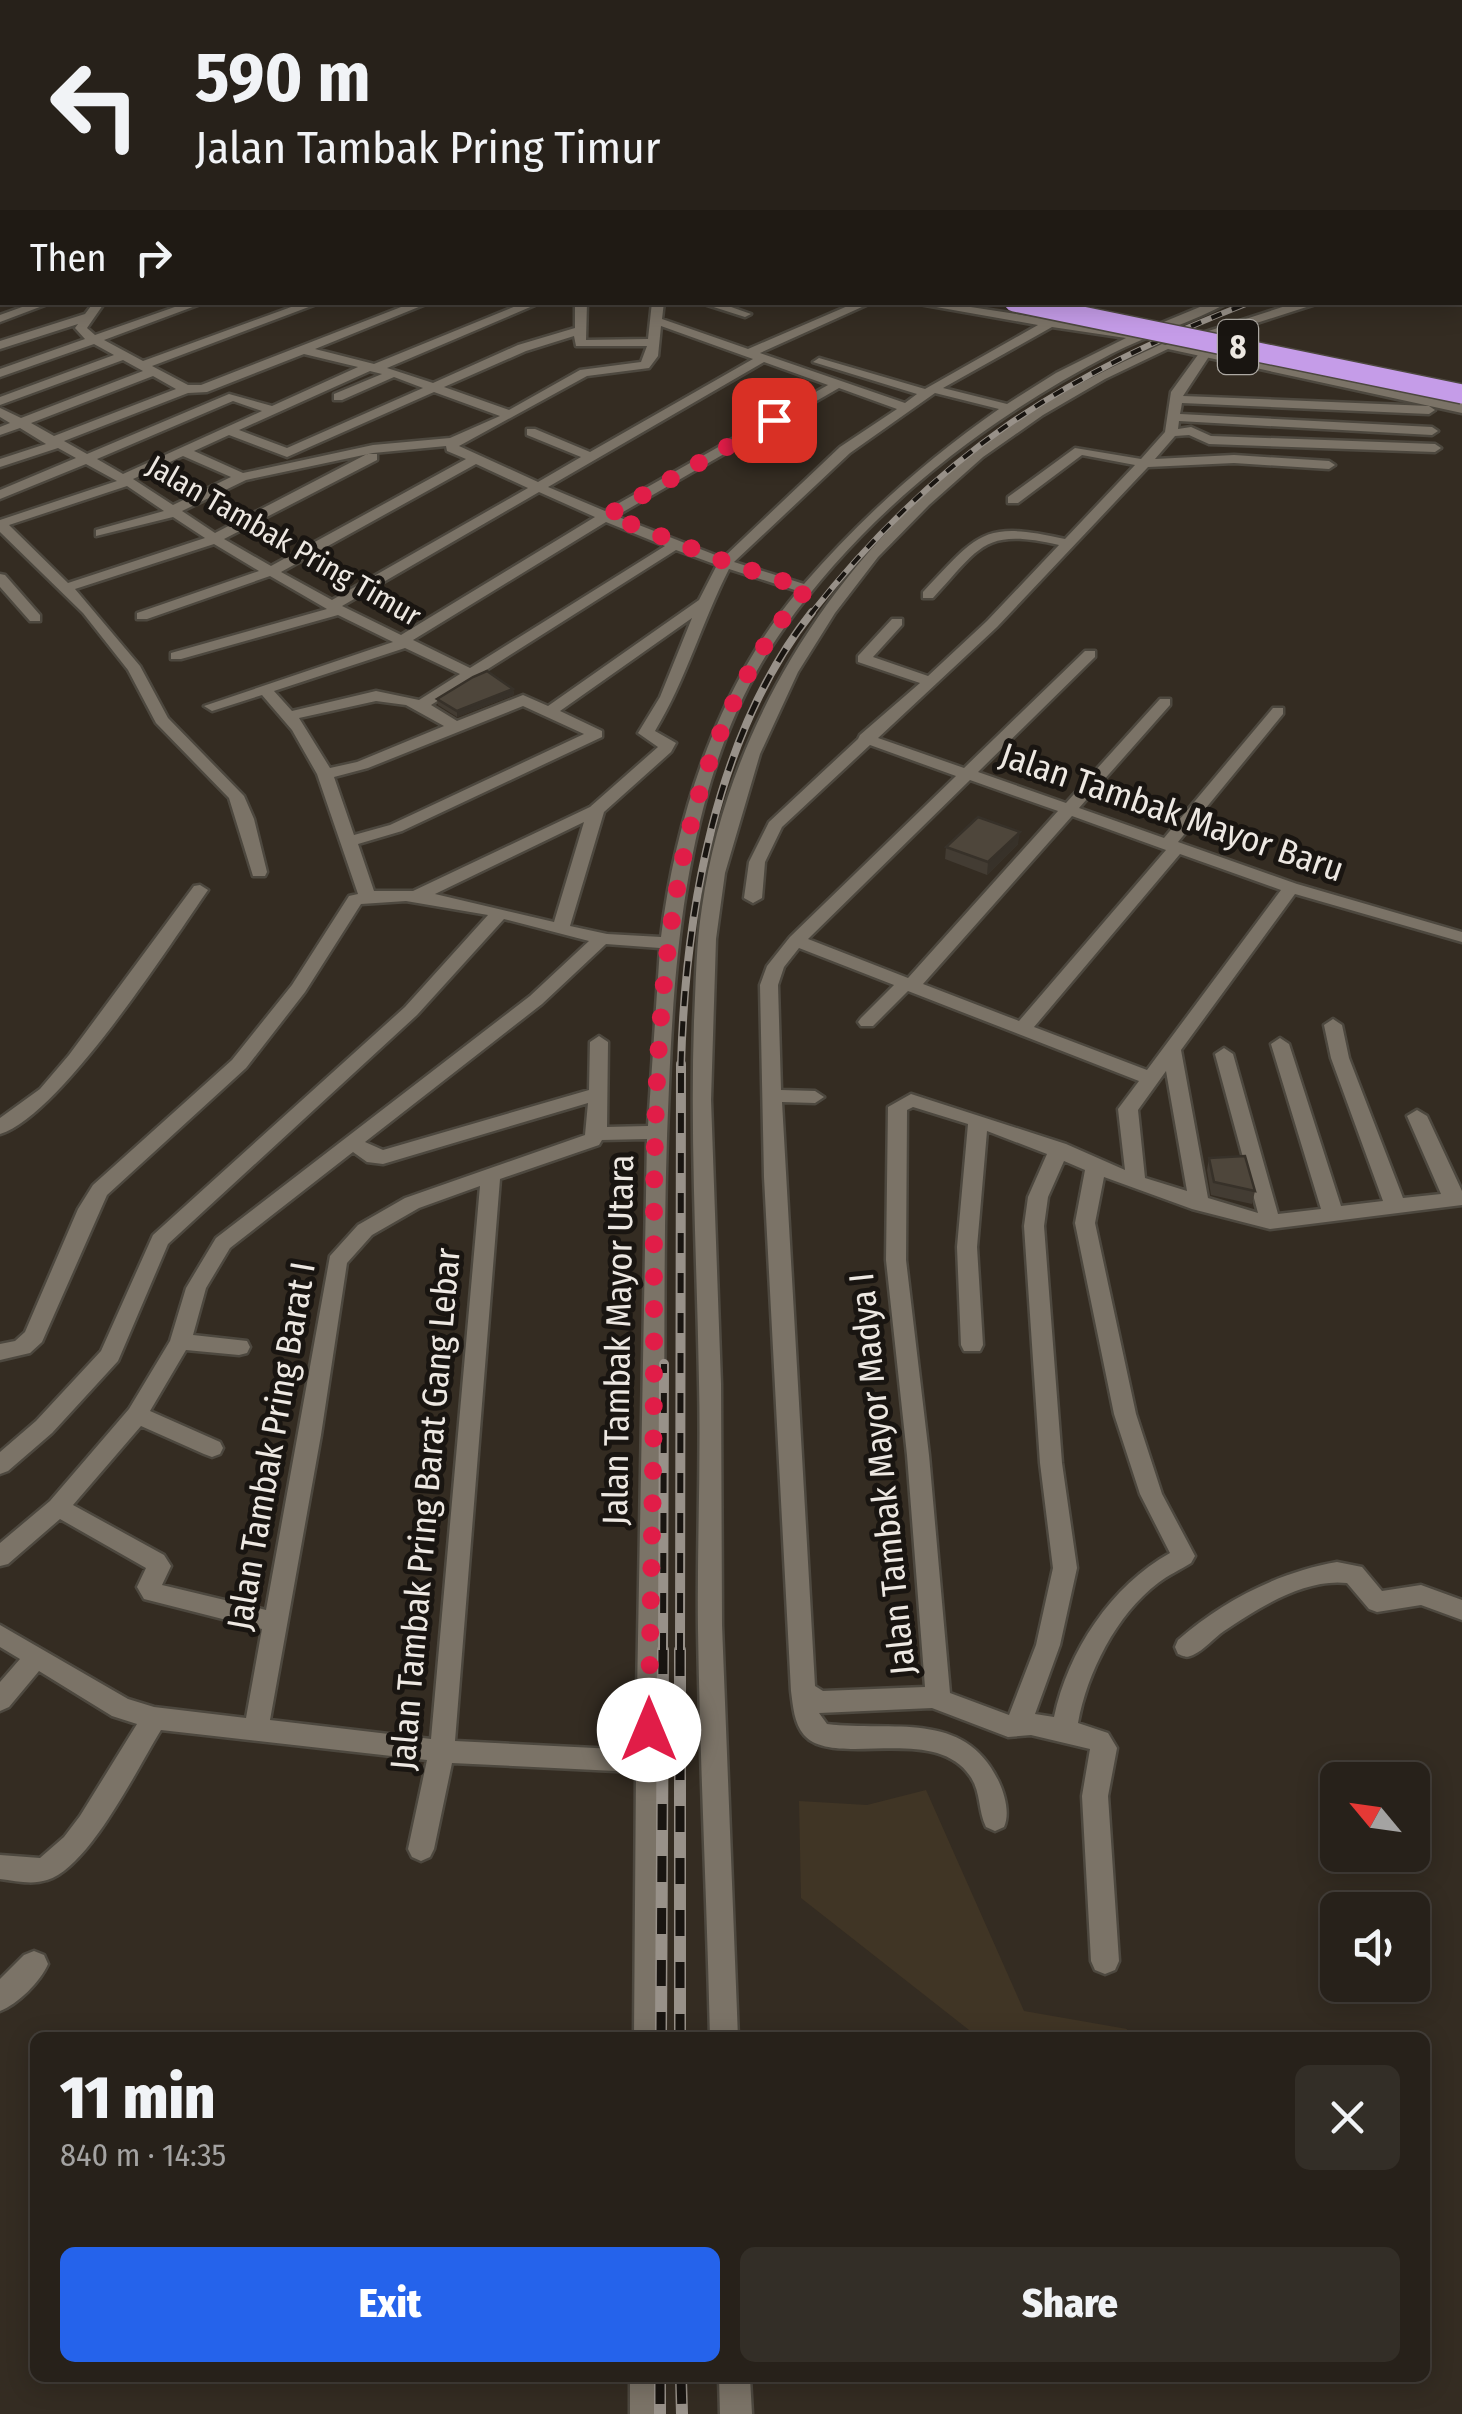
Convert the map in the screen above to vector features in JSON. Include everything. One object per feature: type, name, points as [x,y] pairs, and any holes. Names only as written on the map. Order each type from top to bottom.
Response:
[{"type":"highway","name":"8","points":[[1029,305],[1462,394]]},
{"type":"highway","name":"8","points":[[1056,312],[1462,385]]},
{"type":"main road","points":[[1166,348],[1305,305]]},
{"type":"main road","points":[[1166,348],[1431,406],[1462,408]]},
{"type":"street","points":[[0,320],[40,305]]},
{"type":"street","points":[[98,305],[81,328],[92,340],[186,388]]},
{"type":"street","points":[[0,372],[192,305]]},
{"type":"street","points":[[0,431],[308,305]]},
{"type":"street","points":[[0,463],[186,388],[203,388],[418,305]]},
{"type":"street","points":[[259,872],[236,796],[161,720],[128,658],[0,524],[124,481],[371,368],[529,305]]},
{"type":"street","points":[[580,344],[581,305]]},
{"type":"street","points":[[101,534],[174,511],[242,477],[392,446],[454,442],[584,373],[644,365],[652,356],[657,305]]},
{"type":"street","points":[[714,305],[745,314]]},
{"type":"street","points":[[176,656],[336,608],[593,458],[756,355],[862,305]]},
{"type":"street","points":[[956,305],[1056,312],[1134,336]]},
{"type":"street","name":"Jalan Tambak Mayor Utara","points":[[648,2032],[646,1803],[655,1132],[668,943],[680,871],[709,766],[761,652],[807,589],[899,490],[1006,407],[1134,336],[1216,305]]},
{"type":"street","points":[[413,898],[596,810],[667,746],[665,741],[646,733],[668,697],[705,602],[726,562],[845,450],[904,407],[1056,312]]},
{"type":"street","points":[[0,345],[88,317]]},
{"type":"street","points":[[654,320],[904,407]]},
{"type":"street","points":[[230,431],[287,453],[522,348],[652,342]]},
{"type":"street","points":[[724,2032],[711,1656],[711,1417],[700,1076],[706,956],[717,874],[734,808],[759,737],[806,645],[888,539],[981,453],[1035,414],[1120,367],[1166,348]]},
{"type":"street","points":[[300,349],[437,386],[510,415]]},
{"type":"street","points":[[0,400],[123,356]]},
{"type":"street","points":[[752,898],[757,862],[768,835],[865,738],[992,624],[1144,464],[1171,433],[1183,380],[1204,356]]},
{"type":"street","points":[[818,362],[1006,407]]},
{"type":"street","points":[[338,397],[394,373]]},
{"type":"street","points":[[212,706],[403,642],[608,515],[838,384]]},
{"type":"street","points":[[0,496],[234,397],[274,411]]},
{"type":"street","points":[[1171,433],[1189,430],[1209,440],[1436,455],[1431,406],[1176,399]]},
{"type":"street","name":"Jalan Tambak Pring Timur","points":[[0,412],[336,608],[474,676]]},
{"type":"street","points":[[1173,417],[1432,431]]},
{"type":"street","points":[[530,432],[593,458]]},
{"type":"street","points":[[454,442],[452,448],[539,488],[678,544],[807,589]]},
{"type":"street","points":[[65,588],[216,538],[392,446]]},
{"type":"street","points":[[1013,500],[1080,451],[1144,464],[1234,459],[1329,465]]},
{"type":"street","points":[[183,452],[242,477]]},
{"type":"street","points":[[142,616],[272,571],[476,459]]},
{"type":"street","points":[[928,595],[977,542],[994,532],[1019,531],[1066,543]]},
{"type":"street","points":[[423,704],[474,676],[678,544]]},
{"type":"street","points":[[0,578],[35,618]]},
{"type":"street","points":[[551,711],[705,602]]},
{"type":"street","points":[[897,622],[863,659],[929,680]]},
{"type":"street","points":[[995,1819],[990,1782],[982,1769],[944,1741],[818,1732],[808,1720],[769,985],[776,966],[796,941],[1090,654]]},
{"type":"street","points":[[265,690],[290,716],[325,774],[367,896]]},
{"type":"street","points":[[290,716],[384,694],[423,704],[456,727]]},
{"type":"street","points":[[867,1022],[908,985],[1165,702]]},
{"type":"street","points":[[325,774],[362,765],[514,703],[534,703],[596,732],[578,745],[396,828],[347,842]]},
{"type":"street","points":[[1021,1030],[1278,710]]},
{"type":"street","name":"Jalan Tambak Mayor Baru","points":[[865,738],[1291,888],[1462,936]]},
{"type":"street","points":[[560,928],[596,810]]},
{"type":"street","points":[[1136,1182],[1128,1109],[1291,888]]},
{"type":"street","points":[[0,1128],[48,1094],[200,890]]},
{"type":"street","points":[[0,1352],[22,1347],[34,1336],[88,1208],[100,1190],[239,1064],[299,988],[349,904],[367,896],[413,898],[500,913],[602,939],[668,943]]},
{"type":"street","points":[[0,1465],[44,1427],[110,1356],[160,1240],[411,1011],[500,913]]},
{"type":"street","points":[[0,1556],[58,1507],[137,1414],[180,1342],[196,1288],[224,1243],[536,1000],[602,939]]},
{"type":"street","points":[[796,941],[1148,1078]]},
{"type":"street","points":[[1333,1026],[1366,1135],[1395,1205]]},
{"type":"street","points":[[599,1042],[597,1134],[655,1132]]},
{"type":"street","points":[[1280,1044],[1333,1214]]},
{"type":"street","points":[[1172,1051],[1199,1204]]},
{"type":"street","points":[[1224,1054],[1270,1222]]},
{"type":"street","points":[[352,1143],[383,1158],[598,1094]]},
{"type":"street","points":[[772,1096],[814,1097]]},
{"type":"street","name":"Jalan Tambak Mayor Madya I","points":[[804,1691],[819,1702],[933,1697],[938,1692],[896,1260],[898,1107],[911,1100],[978,1120]]},
{"type":"street","points":[[972,1345],[967,1247],[978,1120],[1239,1218],[1270,1222],[1458,1198],[1417,1116]]},
{"type":"street","name":"Jalan Tambak Pring Barat I","points":[[256,1729],[310,1434],[336,1261],[348,1244],[382,1218],[490,1174],[586,1143],[597,1134]]},
{"type":"street","points":[[1018,1725],[1048,1645],[1065,1568],[1051,1464],[1034,1226],[1038,1197],[1058,1149]]},
{"type":"street","points":[[1065,1719],[1083,1667],[1122,1606],[1146,1578],[1183,1556],[1151,1494],[1124,1414],[1085,1223],[1096,1165]]},
{"type":"street","name":"Jalan Tambak Pring Barat Gang Lebar","points":[[421,1849],[442,1752],[490,1174]]},
{"type":"street","points":[[180,1342],[239,1347]]},
{"type":"street","points":[[137,1414],[212,1448]]},
{"type":"street","points":[[58,1507],[156,1562],[152,1592],[275,1622]]},
{"type":"street","points":[[1187,1648],[1219,1619],[1271,1593],[1338,1572],[1354,1574],[1371,1600],[1377,1602],[1421,1595],[1462,1610]]},
{"type":"street","points":[[0,1635],[121,1708],[154,1718],[442,1752],[649,1762]]},
{"type":"street","points":[[0,1700],[35,1659]]},
{"type":"street","points":[[933,1697],[1008,1726],[1065,1719],[1100,1741],[1104,1748],[1095,1796],[1105,1962]]},
{"type":"street","points":[[0,1867],[51,1867],[107,1798],[154,1718]]},
{"type":"street","points":[[0,1998],[34,1964]]},
{"type":"street","points":[[646,2382],[646,2414]]},
{"type":"street","points":[[735,2382],[736,2414]]},
{"type":"shaded area","points":[[926,1790],[1024,2011],[1127,2029],[1126,2032],[972,2032],[801,1898],[799,1801],[867,1805]]},
{"type":"building","points":[[487,671],[513,689],[457,711],[437,699],[473,677]]},
{"type":"building","points":[[978,817],[1020,832],[988,862],[946,847]]},
{"type":"building","points":[[1245,1156],[1255,1191],[1214,1182],[1209,1158]]},
{"type":"railway","points":[[810,615],[906,508],[955,464],[1007,426],[1120,359],[1244,305]]},
{"type":"railway","points":[[681,1066],[699,888],[729,769],[751,713],[779,660],[812,612]]},
{"type":"railway","points":[[680,1653],[681,1064]]},
{"type":"railway","points":[[663,1653],[664,1364]]},
{"type":"railway","points":[[661,2032],[663,1650]]},
{"type":"railway","points":[[680,1653],[680,2032]]},
{"type":"railway","points":[[660,2382],[660,2414]]},
{"type":"railway","points":[[681,2382],[682,2414]]},
{"type":"route","points":[[649,1730],[655,1132],[668,943],[680,871],[709,766],[761,652],[807,589],[774,580],[608,515],[774,420]]}]
